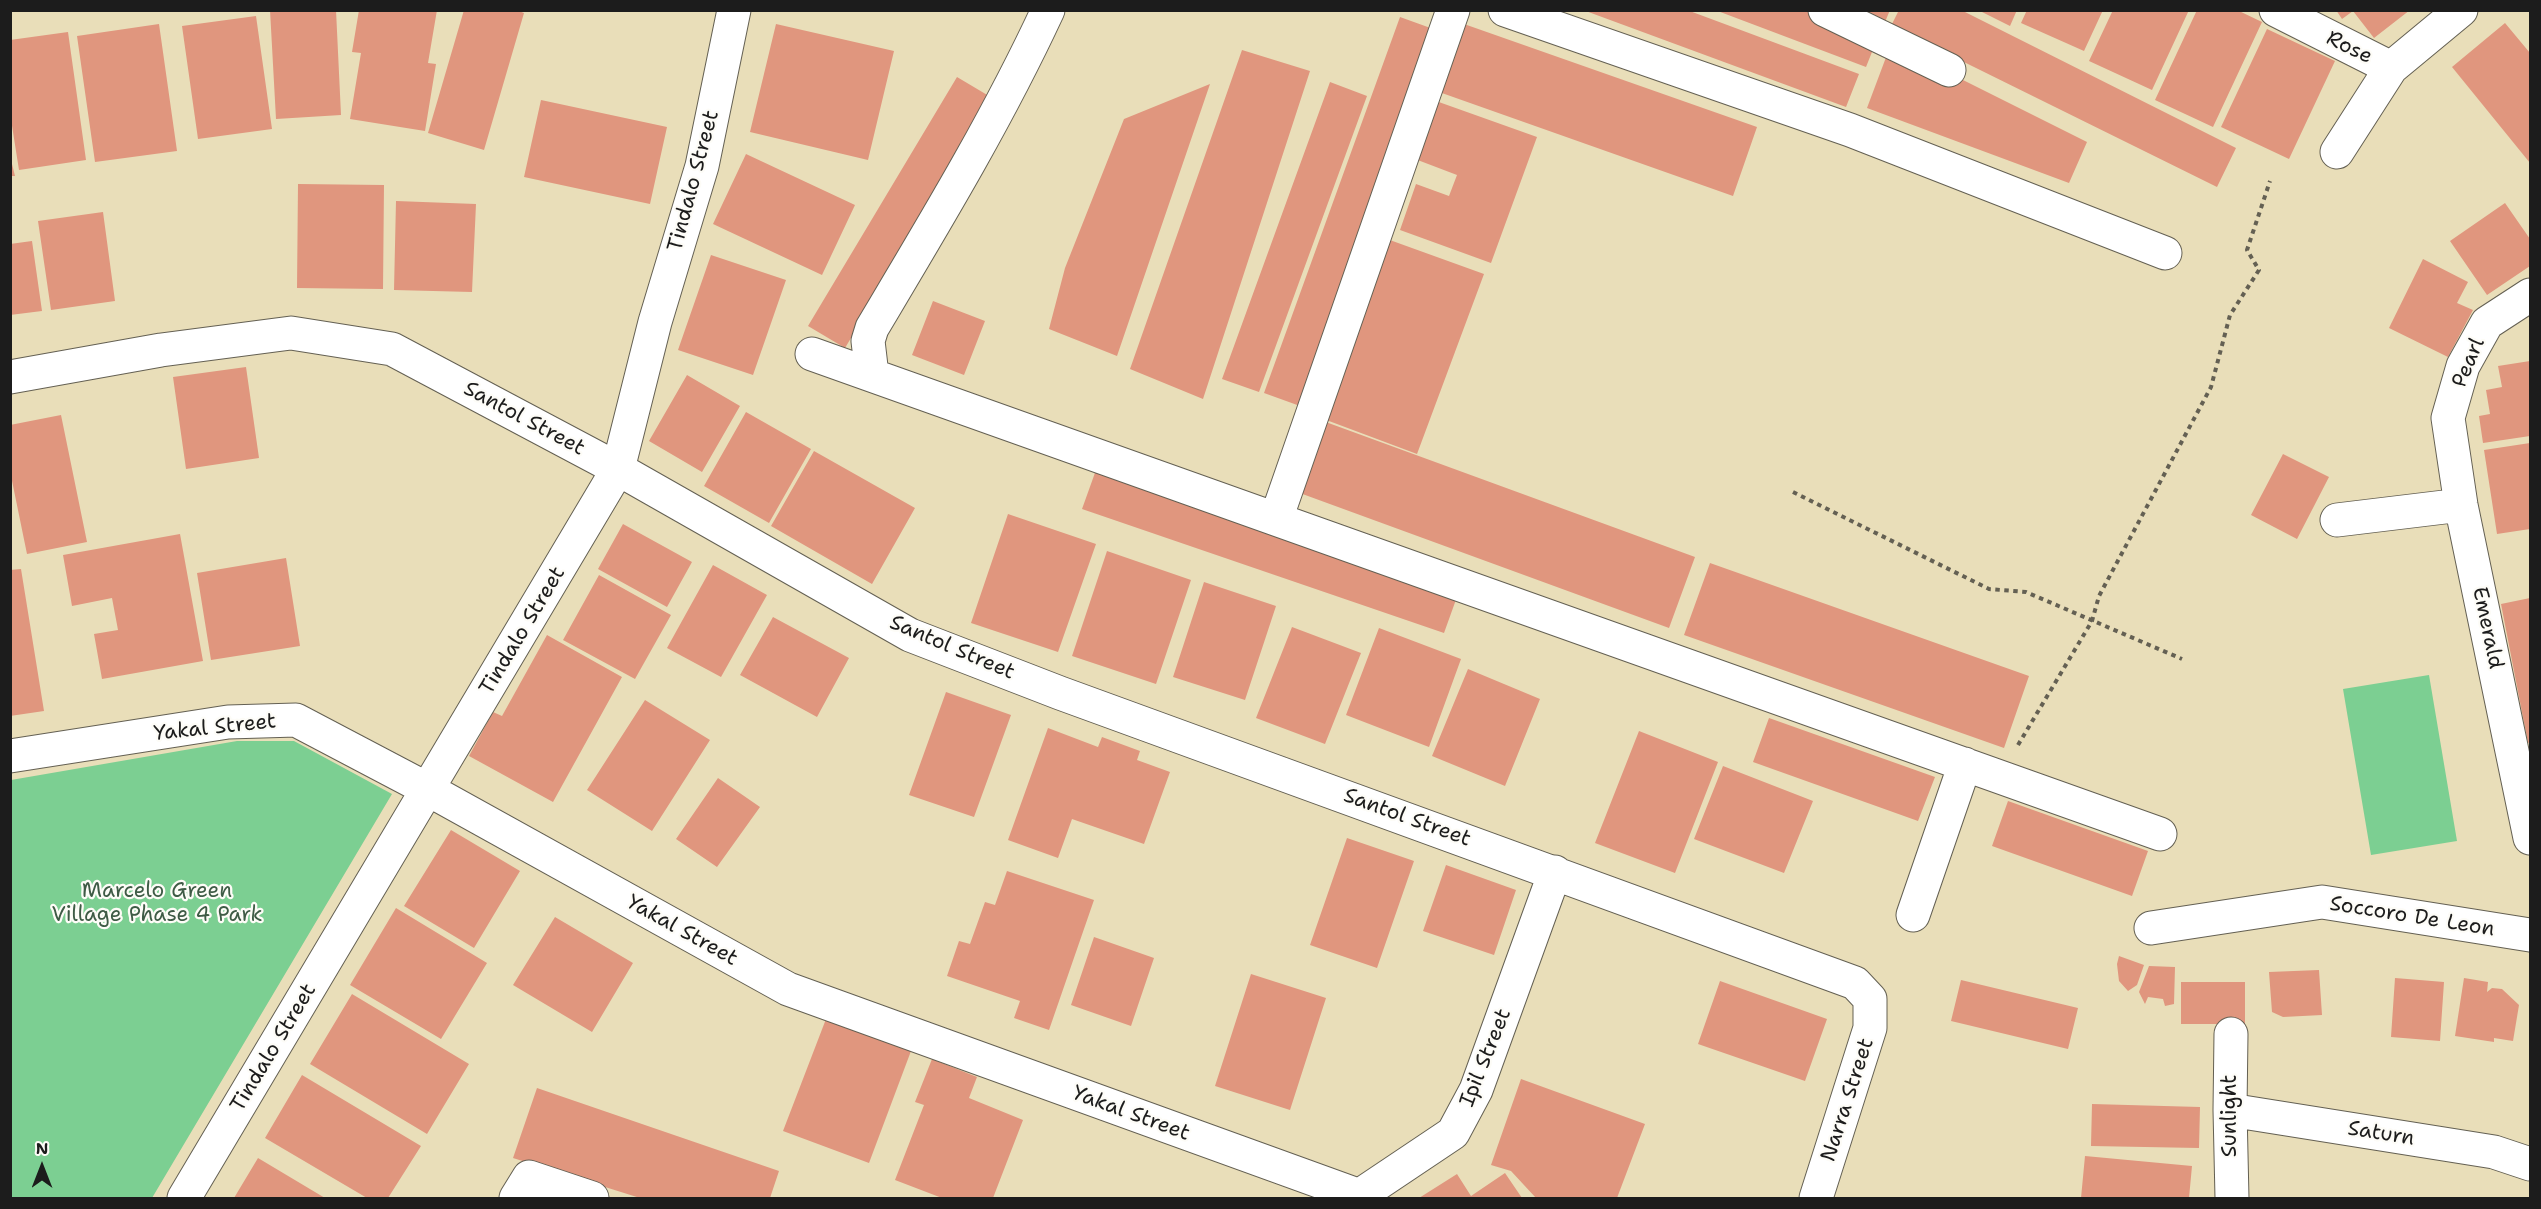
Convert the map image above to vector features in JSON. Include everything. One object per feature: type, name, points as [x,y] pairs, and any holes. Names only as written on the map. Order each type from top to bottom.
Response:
[{"type":"street","name":"Tindalo Street","points":[[184,1198],[429,790],[618,469],[655,322],[702,166],[734,10]]},
{"type":"street","points":[[872,375],[868,341],[872,327],[945,206],[1022,66],[1048,10]]},
{"type":"street","points":[[1276,519],[1453,10]]},
{"type":"street","points":[[1505,10],[1850,130],[2165,253]]},
{"type":"street","points":[[1825,10],[1949,70]]},
{"type":"street","name":"Rose","points":[[2276,10],[2391,68]]},
{"type":"street","points":[[2337,152],[2391,68],[2461,10]]},
{"type":"street","name":"Pearl","points":[[2448,418],[2463,366],[2487,323],[2530,295]]},
{"type":"street","name":"Santol Street","points":[[10,377],[161,350],[291,333],[392,349],[618,469],[910,635],[1060,693],[1855,983],[1870,999]]},
{"type":"street","points":[[812,354],[2160,834]]},
{"type":"street","name":"Emerald","points":[[2448,418],[2462,505],[2530,838]]},
{"type":"street","points":[[2337,520],[2462,505]]},
{"type":"street","name":"Yakal Street","points":[[10,756],[228,722],[296,720],[429,790],[788,989],[1358,1197]]},
{"type":"street","points":[[1913,915],[1965,764]]},
{"type":"street","name":"Ipil Street","points":[[1358,1197],[1454,1133],[1476,1090],[1555,872]]},
{"type":"street","name":"Soccoro De Leon","points":[[2151,928],[2322,902],[2530,935]]},
{"type":"street","name":"Narra Street","points":[[1816,1198],[1870,1028],[1870,999]]},
{"type":"street","name":"Sunlight","points":[[2231,1034],[2232,1198]]},
{"type":"street","name":"Saturn","points":[[2230,1110],[2494,1152],[2530,1164]]},
{"type":"street","points":[[516,1198],[529,1177],[592,1198]]},
{"type":"path","points":[[1999,777],[2092,621],[2099,596],[2211,387],[2230,315],[2259,270],[2247,250],[2270,181]]},
{"type":"path","points":[[1793,492],[1989,589],[2026,592],[2182,659]]},
{"type":"green space","points":[[2429,675],[2457,841],[2371,855],[2343,689]]},
{"type":"green space","name":"Marcelo Green Village Phase 4 Park","points":[[237,741],[294,741],[392,794],[152,1198],[11,1198],[11,780]]},
{"type":"building","points":[[270,10],[336,10],[341,115],[276,119]]},
{"type":"building","points":[[359,10],[437,10],[428,63],[436,64],[425,131],[350,119],[361,53],[352,52]]},
{"type":"building","points":[[464,10],[516,10],[524,13],[484,150],[428,133]]},
{"type":"building","points":[[1583,10],[1687,10],[1859,74],[1846,107]]},
{"type":"building","points":[[1715,10],[1809,10],[1878,37],[1866,67]]},
{"type":"building","points":[[1859,10],[1890,10],[1885,22]]},
{"type":"building","points":[[1899,10],[1961,10],[2236,148],[2217,187],[1891,26]]},
{"type":"building","points":[[1978,10],[2017,10],[2010,26]]},
{"type":"building","points":[[2027,10],[2103,10],[2084,51],[2021,23]]},
{"type":"building","points":[[2113,10],[2189,10],[2152,90],[2089,61]]},
{"type":"building","points":[[2197,10],[2237,10],[2262,22],[2213,127],[2155,100]]},
{"type":"building","points":[[2336,10],[2410,10],[2374,38],[2353,11],[2342,19]]},
{"type":"building","points":[[256,16],[272,129],[198,139],[182,26]]},
{"type":"building","points":[[1400,17],[1436,30],[1300,406],[1264,393]]},
{"type":"building","points":[[2505,23],[2530,53],[2530,163],[2452,67]]},
{"type":"building","points":[[159,24],[177,151],[95,162],[77,36]]},
{"type":"building","points":[[776,24],[894,51],[868,160],[750,132]]},
{"type":"building","points":[[1464,24],[1757,127],[1733,196],[1439,92]]},
{"type":"building","points":[[2267,29],[2335,61],[2289,159],[2221,127]]},
{"type":"building","points":[[68,32],[86,160],[19,170],[10,113],[10,40]]},
{"type":"building","points":[[1891,44],[2087,142],[2069,183],[1867,108]]},
{"type":"building","points":[[1242,50],[1310,71],[1203,399],[1130,369]]},
{"type":"building","points":[[957,77],[994,99],[845,348],[808,326]]},
{"type":"building","points":[[1330,82],[1367,96],[1259,392],[1222,379]]},
{"type":"building","points":[[1210,84],[1117,356],[1049,329],[1065,268],[1124,119]]},
{"type":"building","points":[[541,100],[667,127],[650,204],[524,177]]},
{"type":"building","points":[[1436,101],[1537,137],[1491,263],[1400,230],[1416,184],[1449,196],[1457,175],[1415,159]]},
{"type":"building","points":[[746,154],[855,205],[822,275],[713,224]]},
{"type":"building","points":[[10,156],[15,176],[10,176]]},
{"type":"building","points":[[298,184],[384,185],[383,289],[297,288]]},
{"type":"building","points":[[396,201],[476,204],[472,292],[394,290]]},
{"type":"building","points":[[2505,203],[2530,239],[2530,266],[2487,295],[2450,241]]},
{"type":"building","points":[[103,212],[115,301],[51,310],[38,221]]},
{"type":"building","points":[[1387,239],[1484,274],[1417,454],[1321,418]]},
{"type":"building","points":[[32,241],[42,311],[10,315],[10,244]]},
{"type":"building","points":[[711,255],[786,280],[753,375],[678,350]]},
{"type":"building","points":[[2423,259],[2468,282],[2457,303],[2473,310],[2448,357],[2389,328]]},
{"type":"building","points":[[933,301],[985,321],[964,375],[912,355]]},
{"type":"building","points":[[2530,361],[2530,436],[2483,443],[2479,416],[2490,414],[2486,390],[2502,387],[2498,366]]},
{"type":"building","points":[[246,367],[259,458],[186,469],[173,377]]},
{"type":"building","points":[[687,375],[740,406],[702,472],[649,441]]},
{"type":"building","points":[[746,412],[811,449],[769,523],[704,486]]},
{"type":"building","points":[[61,415],[87,542],[27,554],[10,471],[10,425]]},
{"type":"building","points":[[1323,421],[1695,557],[1669,628],[1297,492]]},
{"type":"building","points":[[2530,443],[2530,529],[2497,534],[2484,450]]},
{"type":"building","points":[[814,451],[915,508],[872,584],[771,526]]},
{"type":"building","points":[[2283,454],[2329,477],[2297,539],[2251,515]]},
{"type":"building","points":[[1096,470],[1458,594],[1444,633],[1082,509]]},
{"type":"building","points":[[1008,514],[1096,544],[1058,652],[971,623]]},
{"type":"building","points":[[623,524],[692,562],[667,607],[598,569]]},
{"type":"building","points":[[180,534],[203,661],[102,679],[94,634],[118,630],[112,598],[72,606],[63,555]]},
{"type":"building","points":[[1107,551],[1191,580],[1156,684],[1072,656]]},
{"type":"building","points":[[286,558],[300,646],[211,660],[197,573]]},
{"type":"building","points":[[1710,563],[2029,676],[2004,748],[1684,635]]},
{"type":"building","points":[[713,565],[767,595],[721,677],[667,648]]},
{"type":"building","points":[[21,569],[44,711],[10,716],[10,570]]},
{"type":"building","points":[[599,575],[671,615],[635,679],[563,640]]},
{"type":"building","points":[[1204,582],[1276,606],[1245,700],[1173,677]]},
{"type":"building","points":[[2530,598],[2530,742],[2528,743],[2501,604]]},
{"type":"building","points":[[773,617],[849,658],[817,717],[740,675]]},
{"type":"building","points":[[1292,627],[1361,653],[1325,744],[1256,718]]},
{"type":"building","points":[[1379,628],[1461,659],[1429,747],[1346,715]]},
{"type":"building","points":[[547,635],[622,677],[553,802],[469,756],[493,712],[502,716]]},
{"type":"building","points":[[1468,669],[1540,699],[1505,786],[1432,756]]},
{"type":"building","points":[[946,692],[1011,715],[974,817],[909,795]]},
{"type":"building","points":[[645,700],[710,740],[652,831],[587,790]]},
{"type":"building","points":[[1769,718],[1935,777],[1918,821],[1753,762]]},
{"type":"building","points":[[1048,728],[1098,747],[1102,737],[1140,751],[1137,760],[1170,772],[1144,844],[1072,819],[1058,858],[1008,840]]},
{"type":"building","points":[[1639,731],[1718,762],[1675,873],[1595,843]]},
{"type":"building","points":[[1723,766],[1813,801],[1784,873],[1694,839]]},
{"type":"building","points":[[718,778],[760,807],[717,867],[676,839]]},
{"type":"building","points":[[2008,801],[2148,851],[2132,896],[1992,846]]},
{"type":"building","points":[[451,830],[520,871],[474,948],[404,906]]},
{"type":"building","points":[[1347,838],[1414,861],[1377,968],[1310,945]]},
{"type":"building","points":[[1446,865],[1516,890],[1494,955],[1423,931]]},
{"type":"building","points":[[1007,871],[1094,900],[1049,1030],[1014,1018],[1020,1001],[947,976],[959,941],[970,944],[985,902],[995,905]]},
{"type":"building","points":[[396,908],[487,963],[441,1039],[350,985]]},
{"type":"building","points":[[555,917],[633,963],[592,1032],[513,985]]},
{"type":"building","points":[[1094,937],[1154,958],[1131,1026],[1071,1005]]},
{"type":"building","points":[[2119,956],[2144,965],[2137,985],[2128,991],[2119,981],[2117,964]]},
{"type":"building","points":[[2149,966],[2175,967],[2174,1004],[2165,1006],[2163,999],[2148,997],[2145,1004],[2139,992]]},
{"type":"building","points":[[2319,970],[2322,1015],[2283,1017],[2272,1012],[2269,972]]},
{"type":"building","points":[[1251,974],[1326,998],[1290,1110],[1215,1086]]},
{"type":"building","points":[[2395,978],[2444,982],[2440,1041],[2391,1037]]},
{"type":"building","points":[[2464,978],[2488,982],[2487,992],[2492,988],[2502,989],[2519,1005],[2513,1041],[2494,1038],[2494,1042],[2455,1036]]},
{"type":"building","points":[[1961,980],[2078,1008],[2068,1049],[1951,1021]]},
{"type":"building","points":[[1720,981],[1827,1019],[1805,1081],[1698,1044]]},
{"type":"building","points":[[2181,982],[2245,982],[2245,1024],[2181,1024]]},
{"type":"building","points":[[352,994],[469,1064],[427,1134],[310,1064]]},
{"type":"building","points":[[826,1019],[911,1051],[869,1163],[783,1131]]},
{"type":"building","points":[[932,1059],[977,1077],[969,1098],[1023,1120],[993,1198],[942,1198],[895,1180],[924,1105],[915,1102]]},
{"type":"building","points":[[302,1075],[421,1146],[388,1198],[367,1198],[265,1138]]},
{"type":"building","points":[[1521,1079],[1645,1124],[1617,1198],[1536,1198],[1511,1171],[1491,1165]]},
{"type":"building","points":[[537,1088],[779,1171],[770,1198],[640,1198],[513,1158]]},
{"type":"building","points":[[2092,1104],[2200,1107],[2199,1148],[2091,1146]]},
{"type":"building","points":[[2085,1156],[2192,1166],[2189,1198],[2081,1198]]},
{"type":"building","points":[[258,1158],[325,1198],[234,1198]]},
{"type":"building","points":[[1505,1173],[1522,1198],[1419,1198],[1457,1174],[1471,1196]]}]
